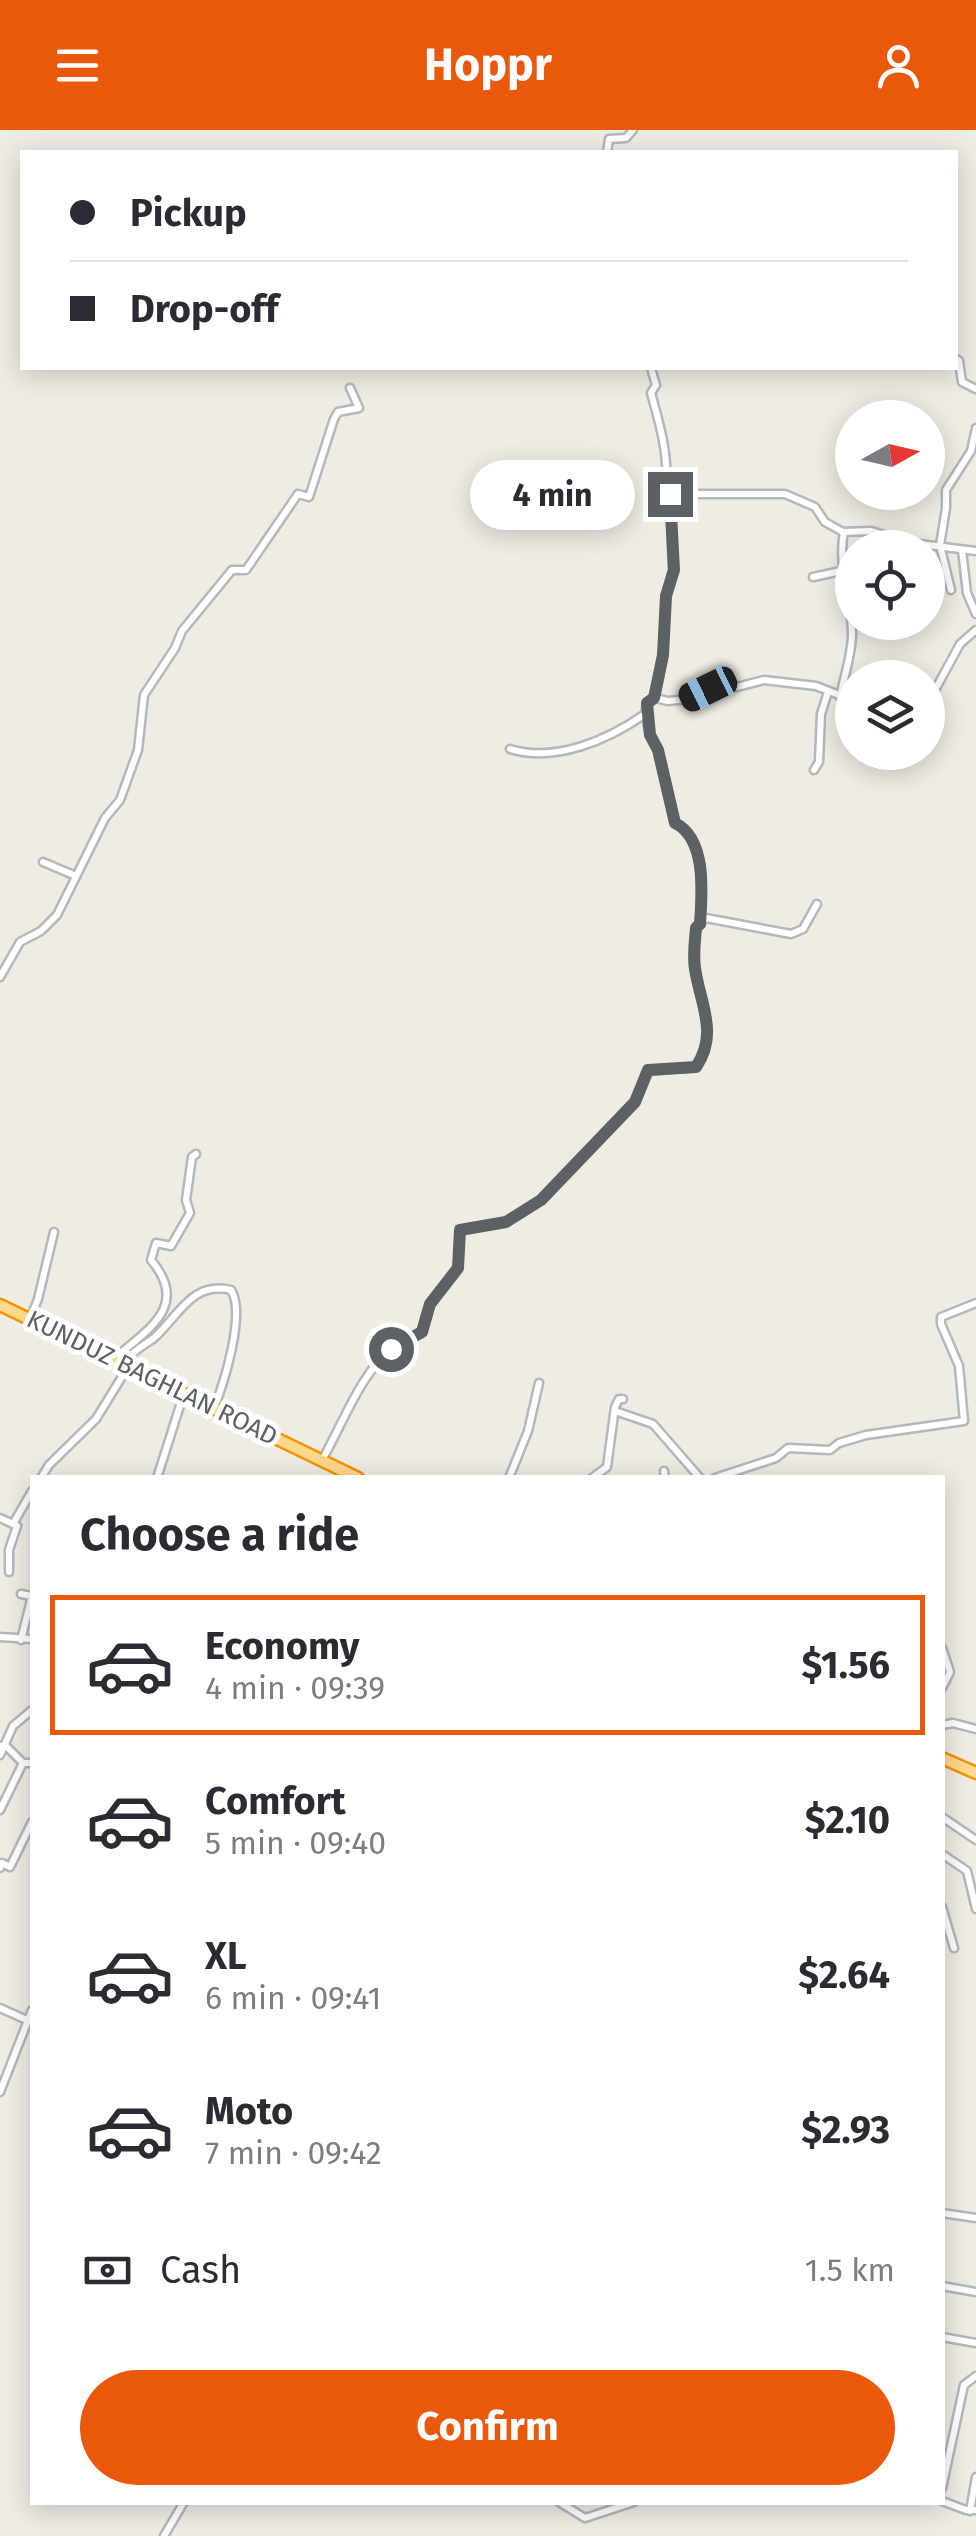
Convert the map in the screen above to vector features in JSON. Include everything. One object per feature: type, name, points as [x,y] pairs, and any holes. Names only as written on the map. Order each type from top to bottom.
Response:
[{"type":"highway","name":"KUNDUZ BAGHLAN ROAD","points":[[0,1305],[352,1475]]},
{"type":"highway","points":[[945,1759],[976,1773]]},
{"type":"street","points":[[607,150],[609,139],[626,138],[632,130]]},
{"type":"street","points":[[958,360],[962,382],[976,389]]},
{"type":"street","points":[[652,370],[656,384],[652,394],[668,467],[666,489],[670,494],[674,570],[666,596],[663,655],[654,698],[647,703],[646,714],[675,823],[691,836],[700,871],[700,924]]},
{"type":"street","points":[[0,978],[20,942],[51,922],[105,818],[120,800],[138,750],[144,695],[177,646],[182,631],[232,570],[246,570],[298,494],[309,497],[334,419],[338,412],[359,408],[350,388]]},
{"type":"street","points":[[942,530],[946,490],[971,451],[976,428]]},
{"type":"street","points":[[670,494],[785,494],[816,507],[825,522],[840,530]]},
{"type":"street","points":[[945,546],[976,551]]},
{"type":"street","points":[[962,550],[967,593],[976,614]]},
{"type":"street","points":[[945,565],[951,590]]},
{"type":"street","points":[[813,578],[835,572]]},
{"type":"street","points":[[945,671],[960,644],[976,630]]},
{"type":"street","points":[[654,698],[688,699],[708,689],[764,680],[816,686],[835,694]]},
{"type":"street","points":[[814,770],[819,762],[820,714],[828,692]]},
{"type":"street","points":[[510,749],[550,754],[569,746],[578,748],[610,736],[646,714]]},
{"type":"street","points":[[44,862],[76,876]]},
{"type":"street","points":[[322,1460],[343,1416],[368,1378],[391,1349],[422,1332],[430,1304],[458,1268],[460,1230],[506,1222],[541,1200],[635,1102],[648,1070],[696,1067],[706,1052],[709,1019],[694,966],[696,928],[706,918],[791,934],[803,929],[817,904]]},
{"type":"street","points":[[122,1363],[164,1312],[164,1275],[151,1260],[156,1243],[171,1246],[190,1213],[186,1200],[192,1156],[196,1154]]},
{"type":"street","points":[[30,1319],[54,1232]]},
{"type":"street","points":[[218,1287],[222,1279]]},
{"type":"street","points":[[43,1475],[96,1419],[130,1353],[158,1334],[190,1297],[218,1287],[231,1290],[235,1296],[229,1360],[214,1408]]},
{"type":"street","points":[[723,1475],[776,1458],[788,1448],[830,1450],[866,1435],[964,1421],[958,1366],[941,1318],[976,1303]]},
{"type":"street","points":[[511,1475],[528,1430],[538,1383]]},
{"type":"street","points":[[158,1475],[184,1393]]},
{"type":"street","points":[[596,1475],[607,1466],[617,1402],[623,1399]]},
{"type":"street","points":[[615,1411],[653,1424],[697,1475]]},
{"type":"street","points":[[9,1572],[14,1524],[30,1495]]},
{"type":"street","points":[[0,1518],[14,1524]]},
{"type":"street","points":[[22,1594],[30,1596]]},
{"type":"street","points":[[21,1640],[30,1604]]},
{"type":"street","points":[[0,1638],[30,1638]]},
{"type":"street","points":[[945,1657],[950,1672],[945,1682]]},
{"type":"street","points":[[30,1713],[13,1726],[1,1749],[23,1763],[30,1763]]},
{"type":"street","points":[[945,1724],[976,1729]]},
{"type":"street","points":[[0,1810],[23,1763]]},
{"type":"street","points":[[945,1819],[976,1840]]},
{"type":"street","points":[[0,1868],[2,1863],[10,1867],[30,1826]]},
{"type":"street","points":[[945,1856],[972,1877],[976,1908]]},
{"type":"street","points":[[945,1917],[954,1948]]},
{"type":"street","points":[[0,2008],[29,2021]]},
{"type":"street","points":[[0,2092],[30,2017]]},
{"type":"street","points":[[945,2213],[976,2218]]},
{"type":"street","points":[[945,2287],[976,2292]]},
{"type":"street","points":[[945,2338],[976,2343]]},
{"type":"street","points":[[945,2473],[964,2385],[976,2376]]},
{"type":"street","points":[[945,2503],[973,2511],[976,2477]]},
{"type":"street","points":[[164,2536],[182,2505]]},
{"type":"street","points":[[564,2505],[585,2518],[625,2505]]},
{"type":"route","points":[[391,1349],[422,1332],[430,1304],[458,1268],[460,1230],[506,1222],[541,1200],[635,1102],[648,1070],[696,1067],[706,1052],[709,1019],[694,966],[702,894],[700,871],[691,836],[675,823],[646,714],[647,703],[654,698],[658,686],[666,596],[674,570],[670,494]]}]
